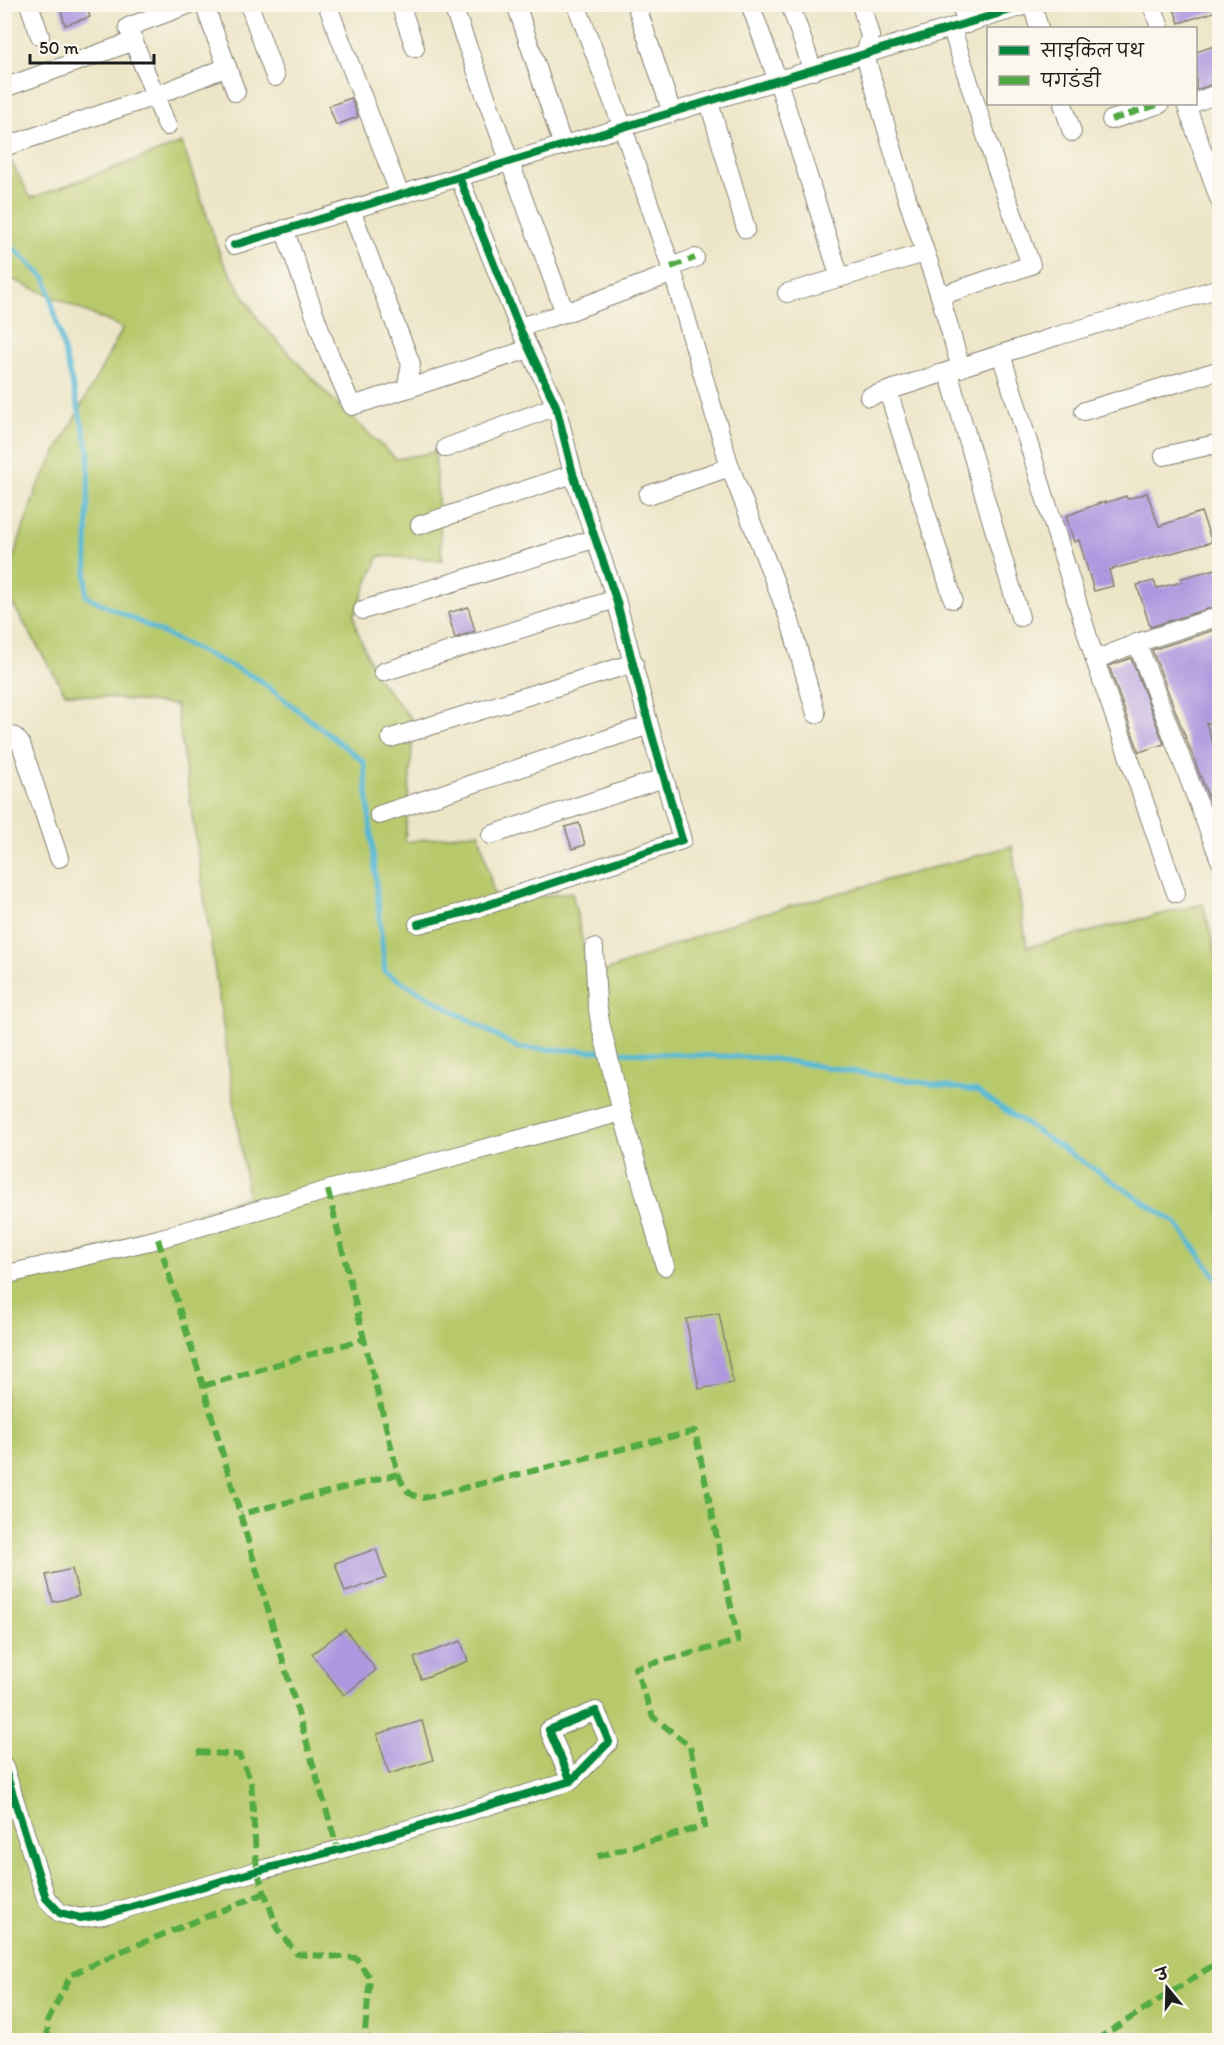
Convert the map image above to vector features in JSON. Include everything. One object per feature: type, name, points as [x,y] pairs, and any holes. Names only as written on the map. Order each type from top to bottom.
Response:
[{"type":"street","points":[[29,4],[40,36]]},
{"type":"street","points":[[167,126],[128,27],[190,4]]},
{"type":"street","points":[[204,4],[236,92]]},
{"type":"street","points":[[249,4],[275,77]]},
{"type":"street","points":[[327,4],[400,195]]},
{"type":"street","points":[[400,4],[415,48]]},
{"type":"street","points":[[452,4],[565,313]]},
{"type":"street","points":[[516,4],[562,146]]},
{"type":"street","points":[[576,4],[623,128],[672,270],[729,467],[790,621],[816,714]]},
{"type":"street","points":[[636,4],[672,113]]},
{"type":"street","points":[[750,4],[778,81],[840,278]]},
{"type":"street","points":[[790,4],[813,71]]},
{"type":"street","points":[[861,4],[870,36],[865,55],[907,198],[940,296],[955,370],[1020,617]]},
{"type":"street","points":[[940,296],[1031,265],[996,166],[960,27],[960,4]]},
{"type":"street","points":[[234,245],[1031,4],[1039,27]]},
{"type":"street","points":[[1152,4],[1160,27]]},
{"type":"street","points":[[4,88],[134,41]]},
{"type":"street","points":[[4,147],[155,96],[227,68]]},
{"type":"street","points":[[1197,101],[1220,93]]},
{"type":"street","points":[[709,102],[746,229]]},
{"type":"street","points":[[1063,105],[1072,132]]},
{"type":"street","points":[[1110,120],[1157,105]]},
{"type":"street","points":[[1190,105],[1220,201]]},
{"type":"street","points":[[418,924],[466,912],[682,840],[616,599],[573,474],[556,406],[528,349],[459,177]]},
{"type":"street","points":[[351,210],[411,364],[406,389]]},
{"type":"street","points":[[284,229],[327,349],[352,406],[528,349]]},
{"type":"street","points":[[787,293],[926,253]]},
{"type":"street","points":[[519,327],[565,313],[672,270],[695,258]]},
{"type":"street","points":[[869,397],[1001,354],[1220,288]]},
{"type":"street","points":[[1001,354],[1095,660],[1176,893]]},
{"type":"street","points":[[1084,411],[1220,370]]},
{"type":"street","points":[[888,391],[953,599]]},
{"type":"street","points":[[446,448],[556,406]]},
{"type":"street","points":[[1164,456],[1220,443]]},
{"type":"street","points":[[648,495],[729,467]]},
{"type":"street","points":[[420,525],[573,474]]},
{"type":"street","points":[[363,610],[594,539]]},
{"type":"street","points":[[383,672],[616,599]]},
{"type":"street","points":[[1095,660],[1137,643],[1220,616]]},
{"type":"street","points":[[1137,643],[1220,860]]},
{"type":"street","points":[[391,738],[634,663]]},
{"type":"street","points":[[380,815],[649,726]]},
{"type":"street","points":[[4,734],[15,737],[21,744],[59,858]]},
{"type":"street","points":[[490,835],[664,778]]},
{"type":"street","points":[[594,948],[600,1022],[622,1112],[665,1266]]},
{"type":"street","points":[[4,1275],[159,1239],[328,1190],[622,1112]]},
{"type":"street","points":[[4,1767],[46,1898],[60,1913],[80,1918],[103,1915],[338,1850],[571,1781]]},
{"type":"green space","points":[[182,143],[222,260],[259,321],[328,395],[396,459],[435,452],[442,560],[379,556],[354,615],[357,630],[375,675],[414,722],[405,842],[479,832],[496,903],[572,892],[590,977],[743,919],[1012,846],[1027,947],[1203,904],[1220,970],[1219,2040],[5,2040],[5,1281],[248,1196],[176,705],[65,693],[5,591],[5,582],[37,488],[123,328],[5,276],[4,149],[31,198]]},
{"type":"building","points":[[59,4],[86,4],[90,17],[65,25]]},
{"type":"building","points":[[1172,4],[1220,4],[1220,10],[1179,23]]},
{"type":"building","points":[[1220,44],[1219,82],[1197,90],[1197,52]]},
{"type":"building","points":[[351,98],[358,117],[336,125],[329,106]]},
{"type":"building","points":[[1147,493],[1159,526],[1201,512],[1212,542],[1109,570],[1113,586],[1094,591],[1079,540],[1074,542],[1066,516],[1105,501],[1105,503],[1126,496],[1127,499]]},
{"type":"building","points":[[1220,568],[1220,605],[1150,627],[1137,585],[1154,581],[1157,588],[1182,582],[1181,578]]},
{"type":"building","points":[[468,607],[475,631],[455,638],[448,613]]},
{"type":"building","points":[[1220,628],[1220,722],[1206,723],[1220,763],[1220,827],[1152,650]]},
{"type":"building","points":[[1131,658],[1164,744],[1139,752],[1109,666]]},
{"type":"building","points":[[579,823],[585,845],[572,849],[565,827]]},
{"type":"building","points":[[719,1313],[733,1383],[699,1389],[686,1319]]},
{"type":"building","points":[[376,1549],[386,1578],[345,1592],[335,1563]]},
{"type":"building","points":[[72,1569],[79,1596],[53,1602],[46,1575]]},
{"type":"building","points":[[345,1629],[376,1670],[344,1695],[312,1654]]},
{"type":"building","points":[[461,1641],[468,1661],[421,1679],[414,1658]]},
{"type":"building","points":[[422,1721],[433,1760],[389,1774],[377,1734]]},
{"type":"waterway","points":[[4,239],[46,279],[89,451],[86,596],[258,679],[364,762],[385,972],[518,1048],[768,1058],[976,1091],[1176,1223],[1220,1282]]},
{"type":"marked path","points":[[1111,120],[1157,105]]},
{"type":"marked path","points":[[671,267],[695,258]]},
{"type":"marked path","points":[[328,1190],[364,1339]]},
{"type":"marked path","points":[[158,1239],[338,1850]]},
{"type":"marked path","points":[[203,1386],[364,1339],[398,1474],[241,1514]]},
{"type":"marked path","points":[[398,1474],[404,1487],[410,1493],[423,1498],[695,1431],[738,1641],[635,1668],[653,1717],[690,1746],[705,1826],[592,1858]]},
{"type":"marked path","points":[[197,1752],[239,1755],[251,1781],[257,1871],[278,1930],[297,1954],[356,1958],[370,1978],[365,2032],[369,2040]]},
{"type":"marked path","points":[[48,2040],[47,2022],[71,1975],[122,1951],[265,1893]]},
{"type":"marked path","points":[[1096,2040],[1220,1961]]},
{"type":"cycle path","points":[[234,245],[1030,4]]},
{"type":"cycle path","points":[[418,924],[466,912],[682,840],[616,599],[573,474],[556,406],[519,327],[459,177]]},
{"type":"cycle path","points":[[4,1767],[46,1898],[60,1913],[80,1918],[103,1915],[338,1850],[571,1781],[609,1742],[596,1711],[549,1730],[571,1781]]}]
